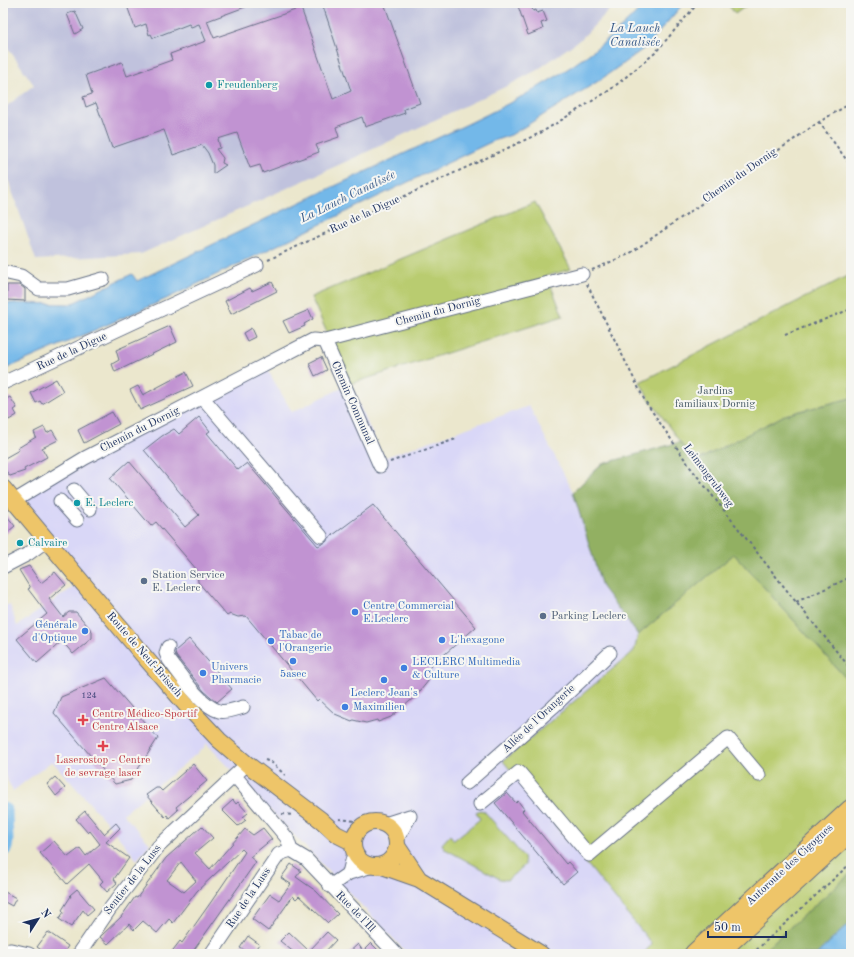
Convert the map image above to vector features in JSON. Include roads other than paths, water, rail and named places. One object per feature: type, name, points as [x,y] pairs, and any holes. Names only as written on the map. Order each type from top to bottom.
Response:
[{"type":"highway","name":"Autoroute des Cigognes","points":[[694,954],[851,809]]},
{"type":"highway","name":"Autoroute des Cigognes","points":[[717,954],[851,831]]},
{"type":"main road","name":"Route de Neuf-Brisach","points":[[3,488],[187,706],[219,740],[247,764],[321,820],[353,848]]},
{"type":"main road","name":"Route de Neuf-Brisach","points":[[321,820],[341,825],[363,825]]},
{"type":"main road","points":[[419,879],[397,842],[392,830],[385,824],[373,822],[363,825],[355,832],[353,848],[360,862],[419,879],[541,954]]},
{"type":"main road","points":[[376,866],[393,858],[397,842]]},
{"type":"street","name":"Rue de la Digue","points":[[3,383],[257,265]]},
{"type":"street","points":[[3,272],[21,276],[39,289],[68,289],[103,279]]},
{"type":"street","name":"Chemin du Dornig","points":[[14,501],[86,458],[314,340],[325,341],[582,274]]},
{"type":"street","name":"Chemin Communal","points":[[325,341],[380,466]]},
{"type":"street","points":[[203,398],[321,536]]},
{"type":"street","points":[[70,493],[86,512]]},
{"type":"street","points":[[3,567],[28,554],[47,540]]},
{"type":"street","points":[[168,647],[166,653],[168,660],[206,704],[217,711],[230,711],[243,707]]},
{"type":"street","name":"Allée de l'Orangerie","points":[[467,783],[553,707],[610,653]]},
{"type":"street","points":[[480,804],[519,772],[589,855],[728,738],[759,775]]},
{"type":"street","name":"Sentier de la Luss","points":[[79,954],[109,910],[158,847],[247,764]]},
{"type":"street","points":[[235,776],[287,838],[291,850]]},
{"type":"street","points":[[385,824],[410,816],[397,842]]},
{"type":"street","points":[[349,873],[353,848]]},
{"type":"street","name":"Rue de l'Ill","points":[[291,850],[306,859],[396,954]]},
{"type":"street","name":"Rue de la Luss","points":[[211,954],[279,854],[291,850]]},
{"type":"street","name":"Rue de l'Ill","points":[[330,886],[349,873],[376,866]]},
{"type":"street","points":[[3,951],[11,950],[29,954]]},
{"type":"water","name":"La Lauch Canalisée","points":[[645,3],[684,3],[646,47],[600,80],[511,135],[493,141],[166,299],[3,370],[3,303],[71,304],[132,274],[137,281],[452,131],[522,96],[556,77],[588,55],[618,31]]},
{"type":"water","points":[[851,922],[851,954],[817,954]]},
{"type":"waterway","points":[[3,812],[3,847]]},
{"type":"place","name":"Freudenberg","points":[[209,85]]},
{"type":"place","name":"E. Leclerc","points":[[77,503]]},
{"type":"place","name":"Calvaire","points":[[20,543]]},
{"type":"place","name":"Station Service E. Leclerc","points":[[144,581]]},
{"type":"place","name":"Centre Commercial E.Leclerc","points":[[355,612]]},
{"type":"place","name":"Parking Leclerc","points":[[543,616]]},
{"type":"place","name":"Générale d'Optique","points":[[85,631]]},
{"type":"place","name":"L'hexagone","points":[[442,640]]},
{"type":"place","name":"Tabac de l'Orangerie","points":[[271,641]]},
{"type":"place","name":"5asec","points":[[293,661]]},
{"type":"place","name":"LECLERC Multimedia & Culture","points":[[404,668]]},
{"type":"place","name":"Univers Pharmacie","points":[[203,673]]},
{"type":"place","name":"Leclerc Jean's","points":[[384,680]]},
{"type":"place","name":"Maximilien","points":[[345,707]]},
{"type":"place","name":"Centre Médico-Sportif Centre Alsace","points":[[83,720]]},
{"type":"place","name":"Laserostop - Centre de sevrage laser","points":[[103,746]]},
{"type":"park label","name":"Jardins familiaux Dornig","points":[[715,397]]}]
